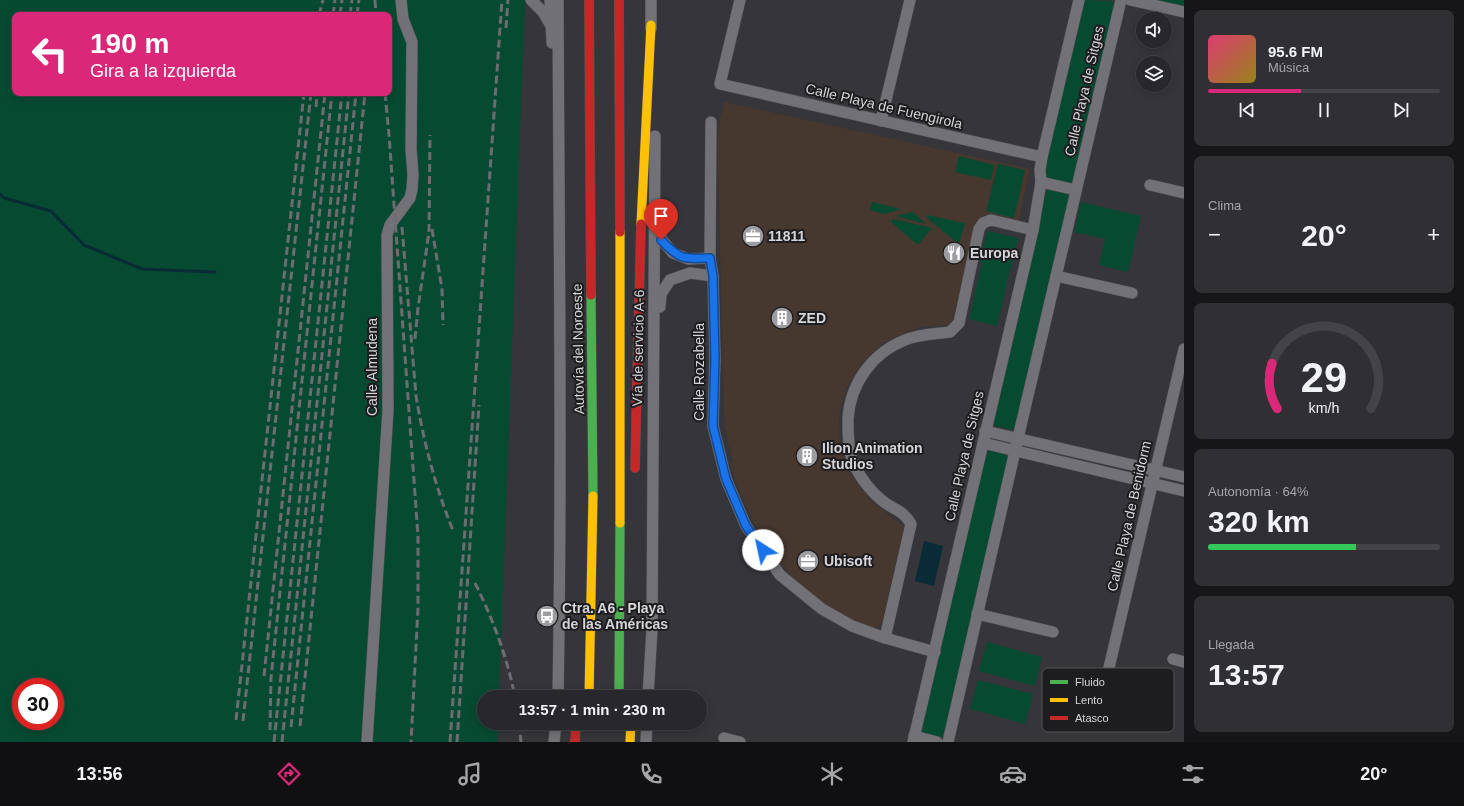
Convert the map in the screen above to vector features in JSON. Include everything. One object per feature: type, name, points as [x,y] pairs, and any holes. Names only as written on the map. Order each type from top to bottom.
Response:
[{"type":"highway","name":"Autovía del Noroeste","points":[[589,0],[593,478],[589,690]]},
{"type":"highway","points":[[619,0],[621,453],[619,690]]},
{"type":"highway","points":[[635,478],[640,241],[651,25]]},
{"type":"highway","points":[[583,521],[593,478]]},
{"type":"highway","points":[[575,742],[576,730]]},
{"type":"highway","points":[[630,742],[631,730]]},
{"type":"street","name":"Calle Almudena","points":[[367,742],[388,410],[387,235],[390,225],[410,198],[413,175],[411,149],[412,42],[402,19],[401,0]]},
{"type":"street","points":[[531,0],[543,12],[550,26]]},
{"type":"street","points":[[550,0],[550,26],[559,122]]},
{"type":"street","points":[[558,0],[560,399],[560,592],[558,690]]},
{"type":"street","name":"Vía de servicio A-6","points":[[648,690],[652,629],[655,113],[651,0]]},
{"type":"street","name":"Calle Playa de Fuengirola","points":[[740,0],[720,84],[1042,158]]},
{"type":"street","points":[[881,121],[910,0]]},
{"type":"street","name":"Calle Playa de Sitges","points":[[937,742],[914,739],[1033,230],[1041,182],[1040,170],[1042,158],[1079,0]]},
{"type":"street","name":"Calle Playa de Sitges","points":[[948,742],[1121,0]]},
{"type":"street","points":[[1130,0],[1184,12]]},
{"type":"street","points":[[655,113],[661,240],[673,253],[688,259],[710,258]]},
{"type":"street","name":"Calle Rozabella","points":[[711,122],[710,258],[713,276],[715,359],[713,426],[726,479],[746,526],[780,575],[786,580],[822,609],[852,626],[885,638],[935,652]]},
{"type":"street","points":[[1041,182],[1076,190]]},
{"type":"street","points":[[1150,185],[1184,193]]},
{"type":"street","points":[[885,638],[911,524],[906,515],[884,502],[867,485],[853,463],[847,435],[849,408],[856,386],[867,368],[884,351],[905,339],[950,332],[959,323],[979,229],[983,223],[991,220],[1033,230]]},
{"type":"street","points":[[653,422],[661,294],[670,280],[690,273],[713,276]]},
{"type":"street","points":[[1056,276],[1132,293]]},
{"type":"street","name":"Calle Playa de Benidorm","points":[[1109,668],[1184,350]]},
{"type":"street","points":[[986,430],[1184,477]]},
{"type":"street","points":[[983,443],[1184,491]]},
{"type":"street","points":[[977,614],[1053,632]]},
{"type":"street","points":[[1173,659],[1184,662]]},
{"type":"street","points":[[554,742],[555,730]]},
{"type":"street","points":[[646,742],[647,730]]},
{"type":"street","points":[[724,738],[740,742]]},
{"type":"shaded area","points":[[724,102],[1030,169],[1019,220],[992,214],[983,216],[974,227],[952,322],[948,325],[919,327],[883,343],[861,364],[846,389],[839,416],[840,446],[851,474],[869,499],[904,527],[882,622],[880,626],[875,628],[871,628],[841,615],[802,587],[778,561],[754,523],[736,483],[730,463],[733,462],[728,445],[724,415],[718,163],[718,139],[720,119]]},
{"type":"green space","points":[[0,0],[525,0],[499,690],[477,690],[477,730],[498,730],[497,742],[0,742]]},
{"type":"green space","points":[[1085,0],[1112,1],[1115,7],[1074,179],[1070,183],[1047,178],[1043,170]]},
{"type":"green space","points":[[1151,0],[1184,0],[1184,8]]},
{"type":"green space","points":[[959,156],[994,165],[991,180],[955,172]]},
{"type":"green space","points":[[998,164],[1025,170],[1014,218],[986,211]]},
{"type":"green space","points":[[1050,188],[1067,193],[1070,198],[1016,425],[1012,430],[995,426],[993,423],[1046,192]]},
{"type":"green space","points":[[872,202],[901,209],[884,214],[870,210]]},
{"type":"green space","points":[[1081,202],[1141,216],[1128,272],[1099,265],[1105,239],[1074,232]]},
{"type":"green space","points":[[913,212],[926,224],[895,216]]},
{"type":"green space","points":[[927,215],[965,223],[959,244],[927,218]]},
{"type":"green space","points":[[893,219],[932,228],[918,245],[891,222]]},
{"type":"green space","points":[[987,231],[1018,238],[1011,269],[996,266],[1010,269],[997,326],[969,319],[982,262],[980,262]]},
{"type":"green space","points":[[991,450],[1005,454],[1009,458],[945,733],[941,738],[927,735],[920,730],[985,454]]},
{"type":"green space","points":[[987,642],[1042,657],[1035,686],[979,671]]},
{"type":"green space","points":[[978,680],[1033,694],[1025,724],[970,709]]},
{"type":"water","points":[[924,541],[943,546],[934,586],[915,581]]},
{"type":"waterway","points":[[0,194],[4,198],[51,211],[84,245],[142,269],[215,272]]},
{"type":"railway","points":[[320,12],[323,0]]},
{"type":"railway","points":[[333,12],[335,0]]},
{"type":"railway","points":[[340,12],[342,0]]},
{"type":"railway","points":[[350,12],[352,0]]},
{"type":"railway","points":[[357,12],[359,0]]},
{"type":"railway","points":[[375,0],[376,12]]},
{"type":"railway","points":[[450,742],[502,0]]},
{"type":"railway","points":[[506,28],[508,0]]},
{"type":"railway","points":[[236,720],[304,96]]},
{"type":"railway","points":[[243,721],[311,96]]},
{"type":"railway","points":[[316,107],[317,96]]},
{"type":"railway","points":[[264,676],[325,96]]},
{"type":"railway","points":[[270,730],[271,678],[332,96]]},
{"type":"railway","points":[[274,742],[342,96]]},
{"type":"railway","points":[[282,742],[349,96]]},
{"type":"railway","points":[[291,727],[356,96]]},
{"type":"railway","points":[[300,726],[365,96]]},
{"type":"railway","points":[[385,96],[418,536],[418,608],[411,742]]},
{"type":"railway","points":[[415,339],[429,232],[430,135]]},
{"type":"railway","points":[[402,227],[416,396],[431,466],[454,533]]},
{"type":"railway","points":[[432,229],[442,289],[443,325]]},
{"type":"railway","points":[[457,742],[479,405]]},
{"type":"railway","points":[[475,583],[499,638],[513,690]]},
{"type":"railway","points":[[520,730],[521,742]]},
{"type":"traffic: fast","points":[[591,295],[593,496]]},
{"type":"traffic: fast","points":[[619,690],[620,523]]},
{"type":"traffic: slow","points":[[641,224],[651,25]]},
{"type":"traffic: slow","points":[[620,232],[620,523]]},
{"type":"traffic: slow","points":[[589,690],[593,496]]},
{"type":"traffic: slow","points":[[630,742],[631,730]]},
{"type":"traffic: jam","points":[[589,0],[591,295]]},
{"type":"traffic: jam","points":[[619,0],[620,232]]},
{"type":"traffic: jam","points":[[635,468],[641,224]]},
{"type":"traffic: jam","points":[[575,742],[576,730]]},
{"type":"place","name":"11811","points":[[753,236]]},
{"type":"place","name":"Europa","points":[[954,253]]},
{"type":"place","name":"ZED","points":[[782,318]]},
{"type":"place","name":"Ilion Animation Studios","points":[[807,456]]},
{"type":"place","name":"Ubisoft","points":[[808,561]]},
{"type":"place","name":"Ctra. A6 - Playa de las Américas","points":[[547,616]]},
{"type":"route","points":[[661,240],[673,253],[688,259],[710,258],[713,276],[715,359],[713,426],[726,479],[746,526],[763,550]]}]
